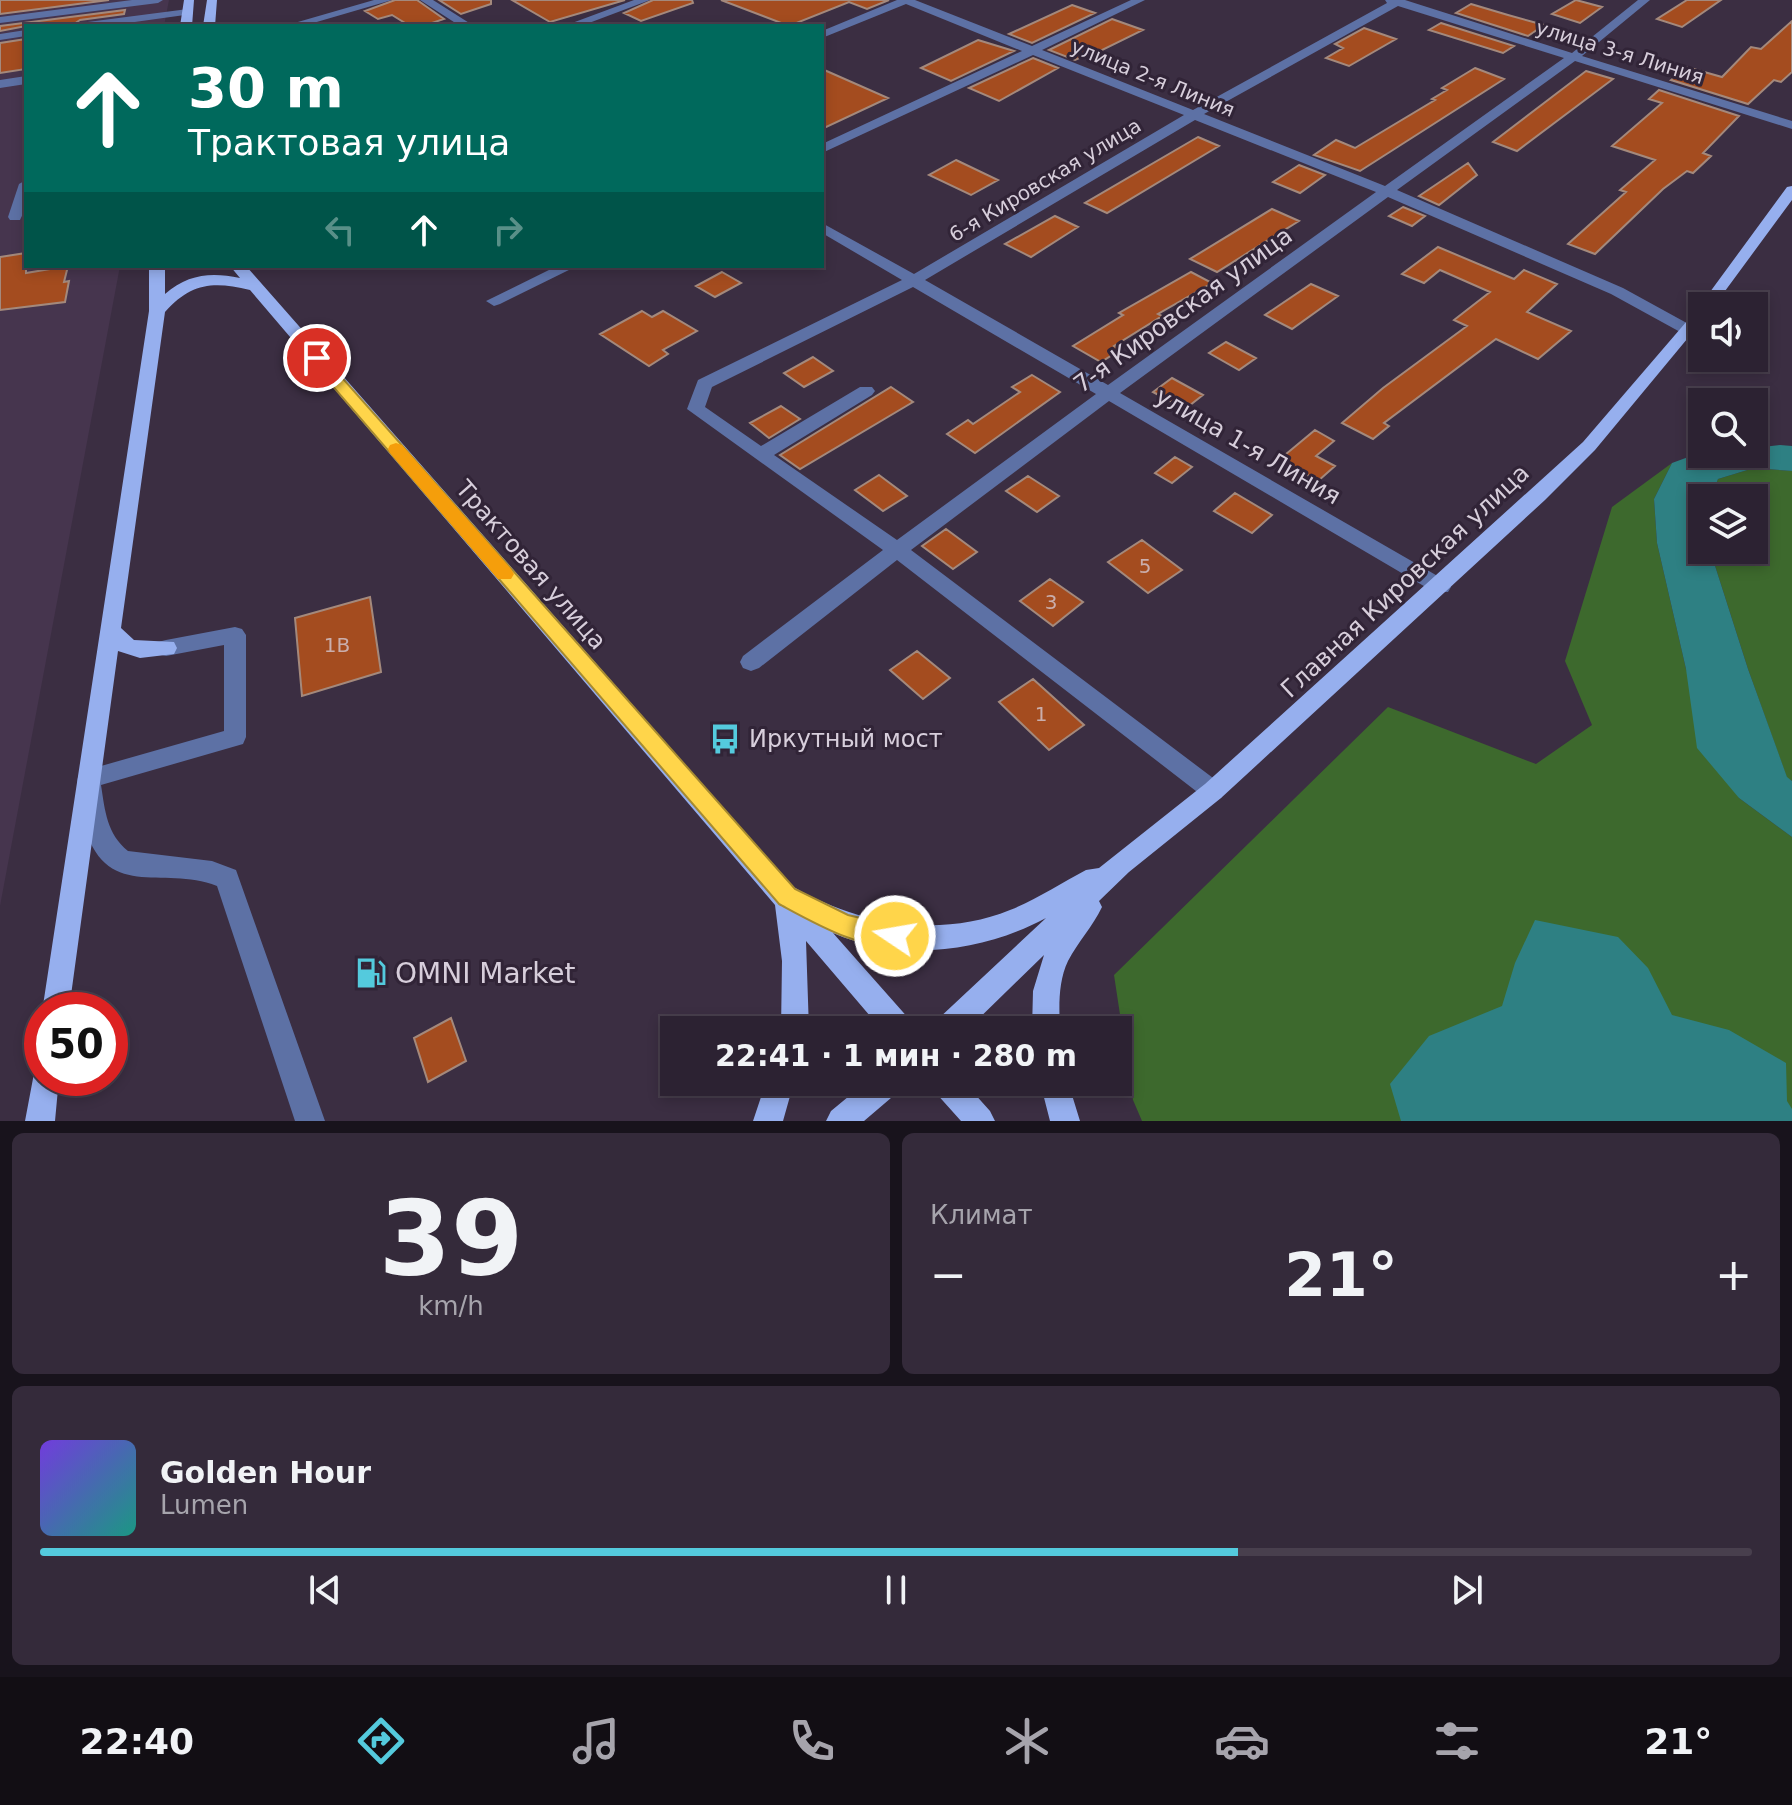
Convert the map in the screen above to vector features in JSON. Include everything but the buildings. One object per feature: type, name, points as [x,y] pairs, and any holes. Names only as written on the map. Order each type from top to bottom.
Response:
[{"type":"main road","points":[[209,24],[212,0]]},
{"type":"main road","name":"Главная Кировская улица","points":[[1716,292],[1792,190]]},
{"type":"main road","points":[[58,992],[157,311],[157,268]]},
{"type":"main road","name":"Трактовая улица","points":[[240,268],[888,1016]]},
{"type":"main road","points":[[157,311],[175,289],[202,278],[225,278],[254,286]]},
{"type":"main road","name":"Главная Кировская улица","points":[[1120,864],[1213,791],[1441,587],[1589,446],[1688,330]]},
{"type":"main road","points":[[110,628],[116,641],[127,649],[144,651],[166,648]]},
{"type":"main road","points":[[787,896],[845,926],[895,936],[961,937],[1015,921],[1120,864]]},
{"type":"main road","points":[[962,1016],[1120,864]]},
{"type":"main road","points":[[1046,1016],[1045,997],[1054,956],[1120,864]]},
{"type":"main road","points":[[787,896],[795,961],[795,1016]]},
{"type":"main road","points":[[40,1121],[43,1096]]},
{"type":"main road","points":[[768,1121],[776,1096]]},
{"type":"main road","points":[[841,1121],[871,1096]]},
{"type":"main road","points":[[958,1096],[980,1121]]},
{"type":"main road","points":[[1058,1096],[1065,1121]]},
{"type":"street","points":[[0,20],[158,0]]},
{"type":"street","points":[[297,24],[387,0]]},
{"type":"street","points":[[425,0],[465,24]]},
{"type":"street","points":[[576,24],[645,0]]},
{"type":"street","points":[[824,34],[905,0]]},
{"type":"street","name":"улица 2-я Линия","points":[[905,0],[1386,191],[1617,291],[1688,330]]},
{"type":"street","points":[[824,148],[1140,0]]},
{"type":"street","name":"7-я Кировская улица","points":[[751,662],[896,549],[1386,191],[1577,57],[1645,0]]},
{"type":"street","name":"улица 3-я Линия","points":[[1396,1],[1792,125]]},
{"type":"street","name":"6-я Кировская улица","points":[[761,454],[696,409],[704,384],[915,280],[1192,116],[1396,1]]},
{"type":"street","points":[[91,24],[188,6]]},
{"type":"street","points":[[0,37],[24,33]]},
{"type":"street","points":[[0,84],[24,80]]},
{"type":"street","points":[[15,217],[24,190]]},
{"type":"street","name":"улица 1-я Линия","points":[[824,228],[1441,587]]},
{"type":"street","points":[[494,301],[565,268]]},
{"type":"street","points":[[866,391],[761,454],[896,549],[1213,791]]},
{"type":"street","points":[[166,648],[235,635],[235,737],[88,779],[97,832],[109,853],[119,861],[131,865],[212,872],[227,878],[310,1121]]},
{"type":"shaded area","points":[[0,0],[169,0],[164,24],[24,24],[24,268],[120,268],[0,906]]},
{"type":"shaded area","points":[[1768,446],[1792,446],[1792,471],[1754,468],[1768,468]]},
{"type":"shaded area","points":[[1688,457],[1688,468],[1754,468],[1718,479],[1716,484],[1688,484],[1688,564],[1714,564],[1748,669],[1787,777],[1792,781],[1792,837],[1739,798],[1697,748],[1686,669],[1657,543],[1654,499],[1672,463]]},
{"type":"shaded area","points":[[1672,463],[1654,499],[1657,543],[1686,669],[1739,798],[1792,837],[1792,1121],[1142,1121],[1132,1093],[1132,1016],[1120,1016],[1114,975],[1388,707],[1536,764],[1592,725],[1565,661],[1612,507]]},
{"type":"shaded area","points":[[1754,468],[1792,471],[1792,781],[1787,778],[1748,669],[1714,564],[1768,564],[1768,484],[1716,484],[1718,479]]},
{"type":"shaded area","points":[[1535,920],[1618,937],[1648,968],[1672,1015],[1729,1030],[1786,1063],[1787,1101],[1792,1109],[1792,1121],[1401,1121],[1390,1084],[1429,1036],[1502,1006],[1515,963]]},
{"type":"slow traffic","points":[[396,449],[505,574]]},
{"type":"place","name":"Иркутный мост","points":[[725,739]]},
{"type":"place","name":"OMNI Market","points":[[371,973]]},
{"type":"route","points":[[317,358],[787,896],[845,926],[895,936]]}]
